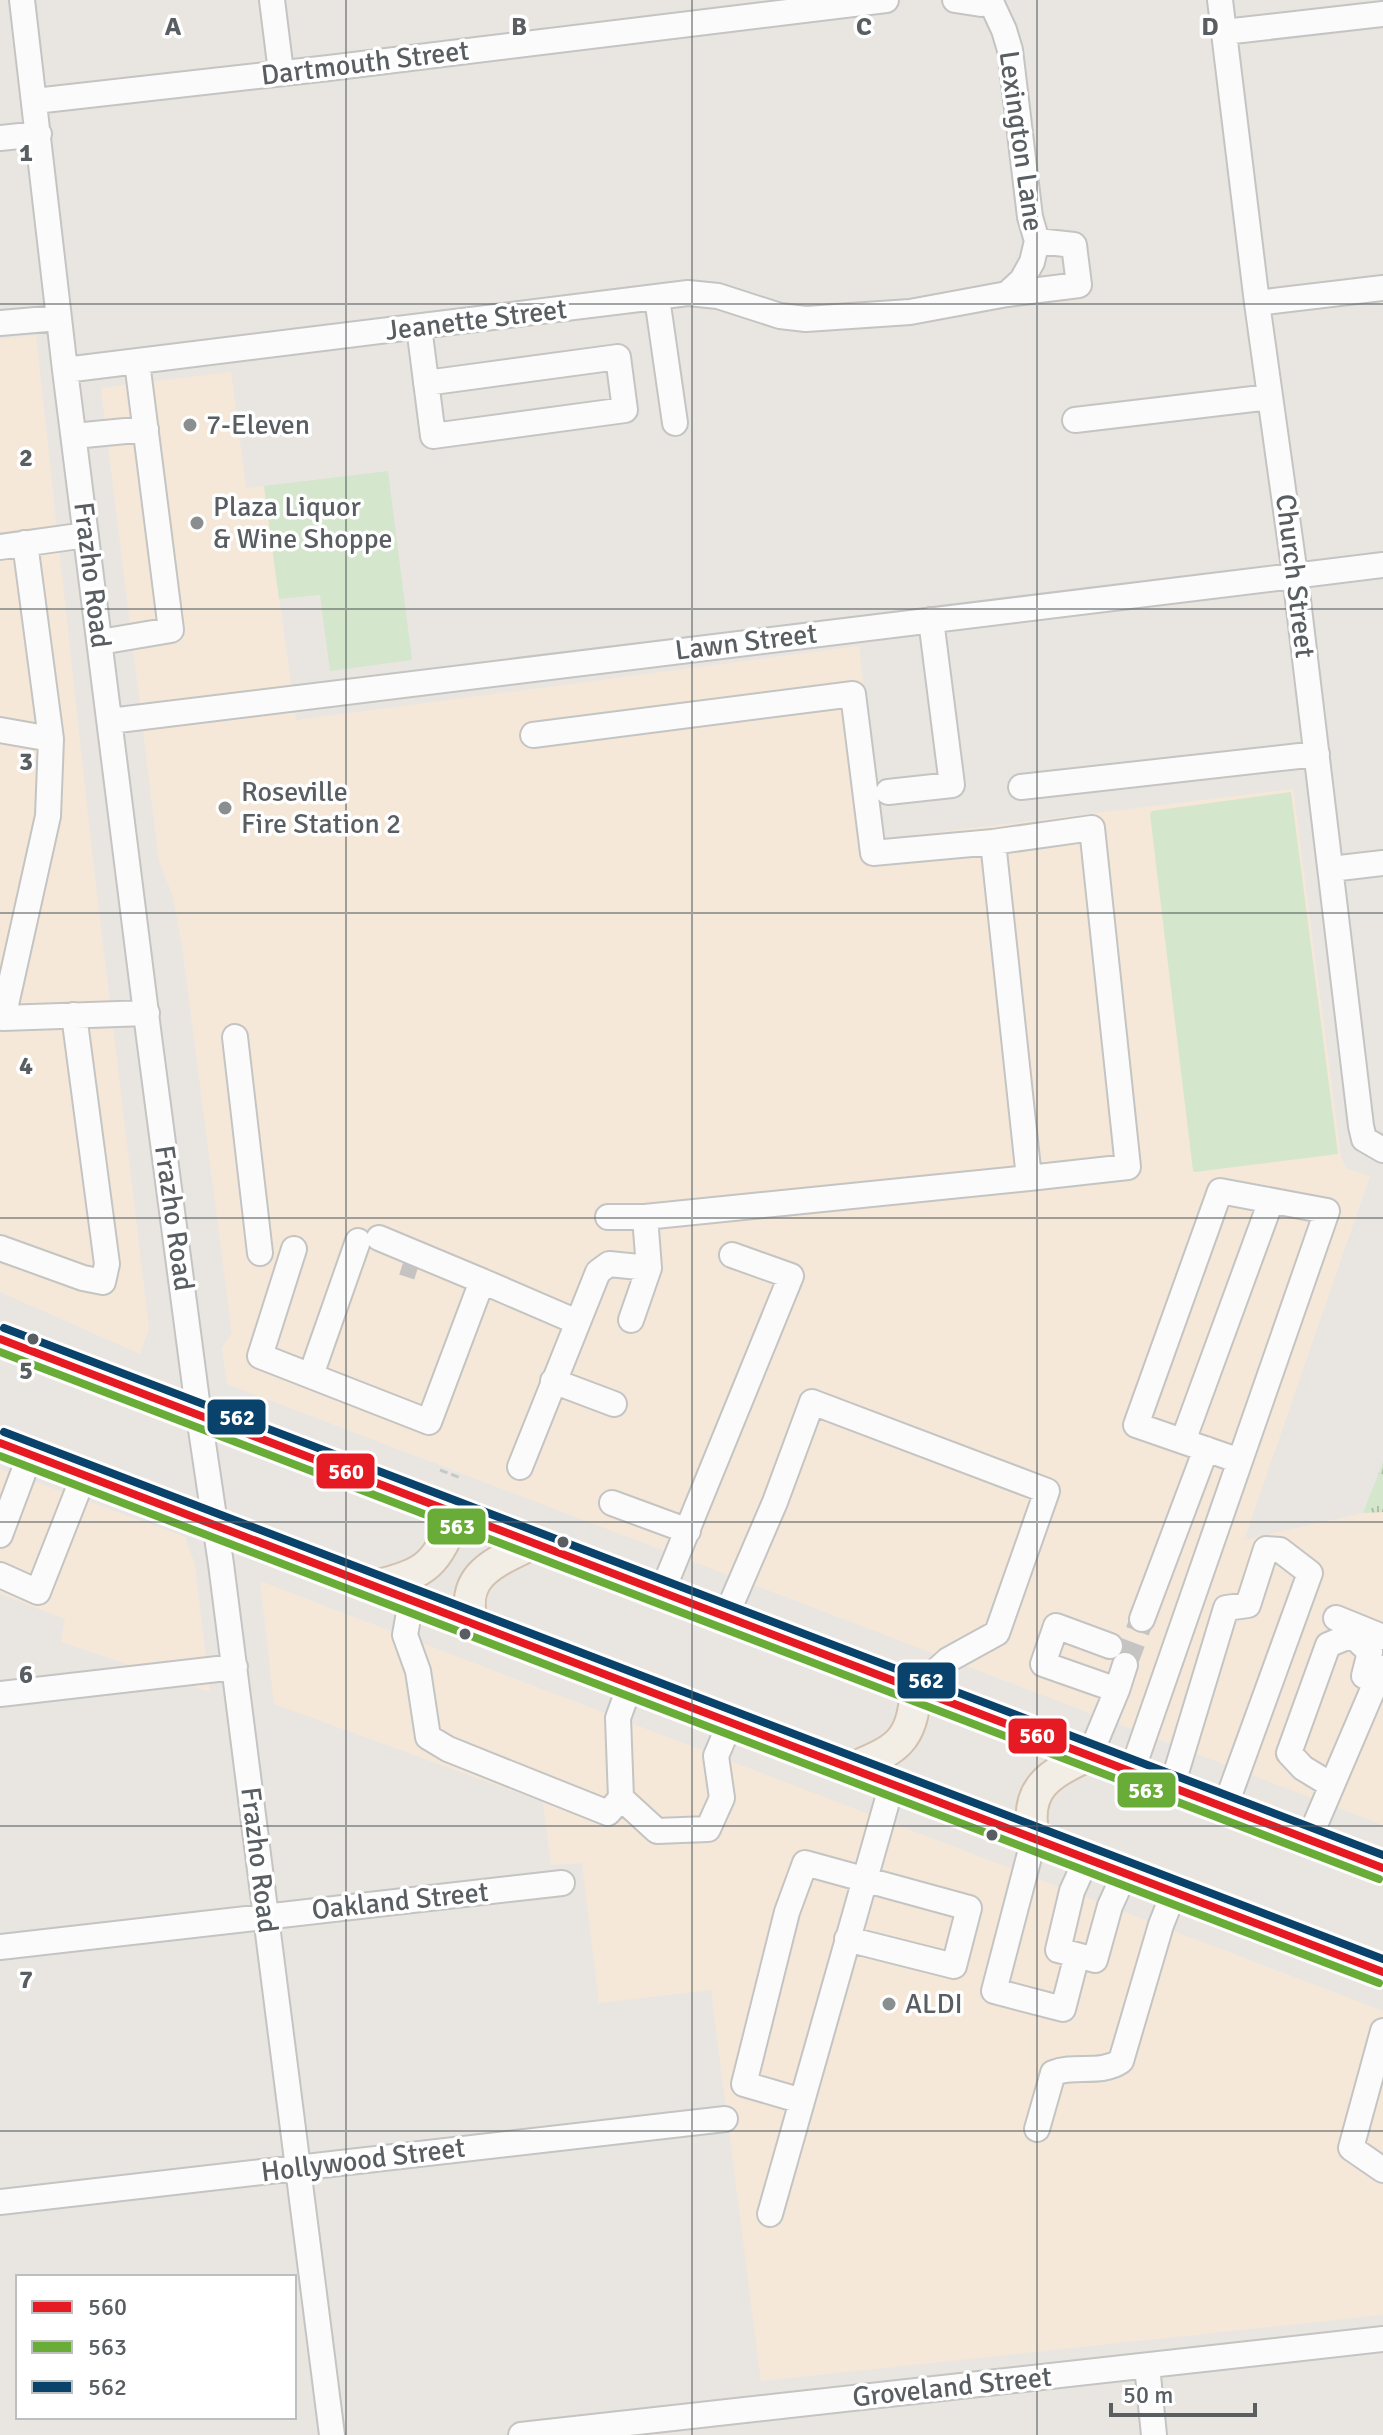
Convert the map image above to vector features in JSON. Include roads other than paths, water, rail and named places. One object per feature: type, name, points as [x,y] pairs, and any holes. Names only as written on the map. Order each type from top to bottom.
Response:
[{"type":"main road","points":[[0,1339],[1383,1868]]},
{"type":"main road","points":[[0,1443],[1383,1972]]},
{"type":"main road","points":[[375,1586],[400,1580],[430,1564],[445,1543],[456,1513]]},
{"type":"main road","points":[[473,1625],[469,1600],[476,1579],[498,1561],[534,1543]]},
{"type":"main road","points":[[850,1769],[880,1756],[908,1733],[913,1720],[916,1689]]},
{"type":"main road","points":[[1034,1838],[1031,1811],[1041,1786],[1052,1774],[1090,1755]]},
{"type":"street","name":"Frazho Road","points":[[22,0],[86,535],[199,1416],[235,1667],[332,2435]]},
{"type":"street","points":[[272,0],[281,72]]},
{"type":"street","name":"Dartmouth Street","points":[[35,101],[886,0]]},
{"type":"street","points":[[955,0],[981,4],[992,1]]},
{"type":"street","name":"Church Street","points":[[1220,0],[1257,303],[1295,575],[1361,1126],[1364,1139],[1379,1149]]},
{"type":"street","name":"Lexington Lane","points":[[992,1],[1010,50],[1030,217],[1037,241],[1032,262],[1014,287]]},
{"type":"street","points":[[1224,32],[1383,14]]},
{"type":"street","points":[[0,138],[39,134]]},
{"type":"street","name":"Jeanette Street","points":[[65,370],[688,293],[718,296],[780,316],[806,319],[964,304],[1014,287],[1079,285],[1074,245],[1037,241]]},
{"type":"street","points":[[1257,303],[1383,288]]},
{"type":"street","points":[[657,298],[675,423]]},
{"type":"street","points":[[0,320],[59,318]]},
{"type":"street","points":[[419,327],[426,383],[433,436],[625,410],[618,357],[426,383]]},
{"type":"street","points":[[100,642],[171,630],[137,362]]},
{"type":"street","points":[[1075,420],[1270,397]]},
{"type":"street","points":[[74,436],[146,429]]},
{"type":"street","points":[[0,547],[86,535]]},
{"type":"street","points":[[25,543],[51,739],[48,816],[2,1023],[74,1015],[147,1013]]},
{"type":"street","name":"Lawn Street","points":[[110,721],[1383,565]]},
{"type":"street","points":[[888,792],[952,785],[931,620]]},
{"type":"street","points":[[533,735],[853,694],[873,853],[993,842],[1092,828],[1128,1167],[645,1217],[608,1217]]},
{"type":"street","points":[[0,730],[51,739]]},
{"type":"street","points":[[1021,787],[1317,754]]},
{"type":"street","points":[[993,842],[1029,1178]]},
{"type":"street","points":[[1331,869],[1383,863]]},
{"type":"street","points":[[0,1248],[83,1278],[103,1282],[107,1264],[74,1015]]},
{"type":"street","points":[[235,1037],[260,1253]]},
{"type":"street","points":[[1132,1771],[1240,1461],[1327,1211],[1220,1191],[1136,1425],[1240,1461]]},
{"type":"street","points":[[1142,1619],[1271,1201]]},
{"type":"street","points":[[631,1320],[649,1268],[645,1217]]},
{"type":"street","points":[[368,1240],[482,1281],[577,1322]]},
{"type":"street","points":[[368,1240],[387,1256],[457,1283],[482,1281]]},
{"type":"street","points":[[311,1375],[368,1240]]},
{"type":"street","points":[[294,1249],[260,1356],[429,1422],[482,1281]]},
{"type":"street","points":[[662,1592],[791,1276],[732,1255]]},
{"type":"street","points":[[520,1467],[598,1272],[609,1264],[649,1268]]},
{"type":"street","points":[[553,1381],[614,1404]]},
{"type":"street","points":[[726,1616],[775,1502],[812,1402],[1047,1491],[997,1633],[948,1660],[916,1689]]},
{"type":"street","points":[[0,1535],[30,1455]]},
{"type":"street","points":[[0,1575],[38,1592],[84,1475]]},
{"type":"street","points":[[612,1503],[688,1531]]},
{"type":"street","points":[[1172,1786],[1226,1608],[1248,1605],[1266,1549],[1280,1550],[1310,1573],[1225,1807]]},
{"type":"street","points":[[411,1601],[405,1635],[418,1671],[428,1737],[448,1749],[608,1813],[621,1798],[618,1718],[630,1685]]},
{"type":"street","points":[[1336,1618],[1383,1637]]},
{"type":"street","points":[[1090,1755],[1117,1690],[1118,1655],[1056,1626],[1043,1664],[1117,1690]]},
{"type":"street","points":[[1309,1839],[1331,1785],[1374,1674],[1370,1652],[1352,1635],[1328,1645],[1289,1753],[1303,1768],[1331,1785]]},
{"type":"street","points":[[0,1694],[235,1667]]},
{"type":"street","points":[[621,1798],[657,1831],[708,1829],[722,1798],[716,1756],[730,1723]]},
{"type":"street","points":[[770,2214],[892,1784]]},
{"type":"street","points":[[1034,1838],[994,1991],[1063,2009],[1077,1955]]},
{"type":"street","points":[[1087,1858],[1072,1891],[1058,1950],[1095,1960],[1110,1906],[1125,1873]]},
{"type":"street","points":[[802,2101],[744,2084],[787,1912],[805,1863],[969,1908],[954,1966],[847,1939]]},
{"type":"street","name":"Oakland Street","points":[[0,1947],[562,1883]]},
{"type":"street","points":[[1037,2129],[1053,2073],[1066,2068],[1111,2068],[1121,2061],[1161,1925],[1174,1892]]},
{"type":"street","points":[[1383,2031],[1351,2148],[1383,2170]]},
{"type":"street","name":"Hollywood Street","points":[[0,2202],[725,2119]]},
{"type":"street","name":"Groveland Street","points":[[521,2435],[1383,2339]]},
{"type":"street","points":[[1147,2366],[1154,2435]]},
{"type":"tunnel","points":[[403,1263],[418,1268]]},
{"type":"tunnel","points":[[1125,1665],[1142,1619]]},
{"type":"place","name":"7-Eleven","points":[[190,425]]},
{"type":"place","name":"Plaza Liquor & Wine Shoppe","points":[[197,523]]},
{"type":"place","name":"Roseville Fire Station 2","points":[[225,808]]},
{"type":"place","name":"ALDI","points":[[889,2004]]}]
